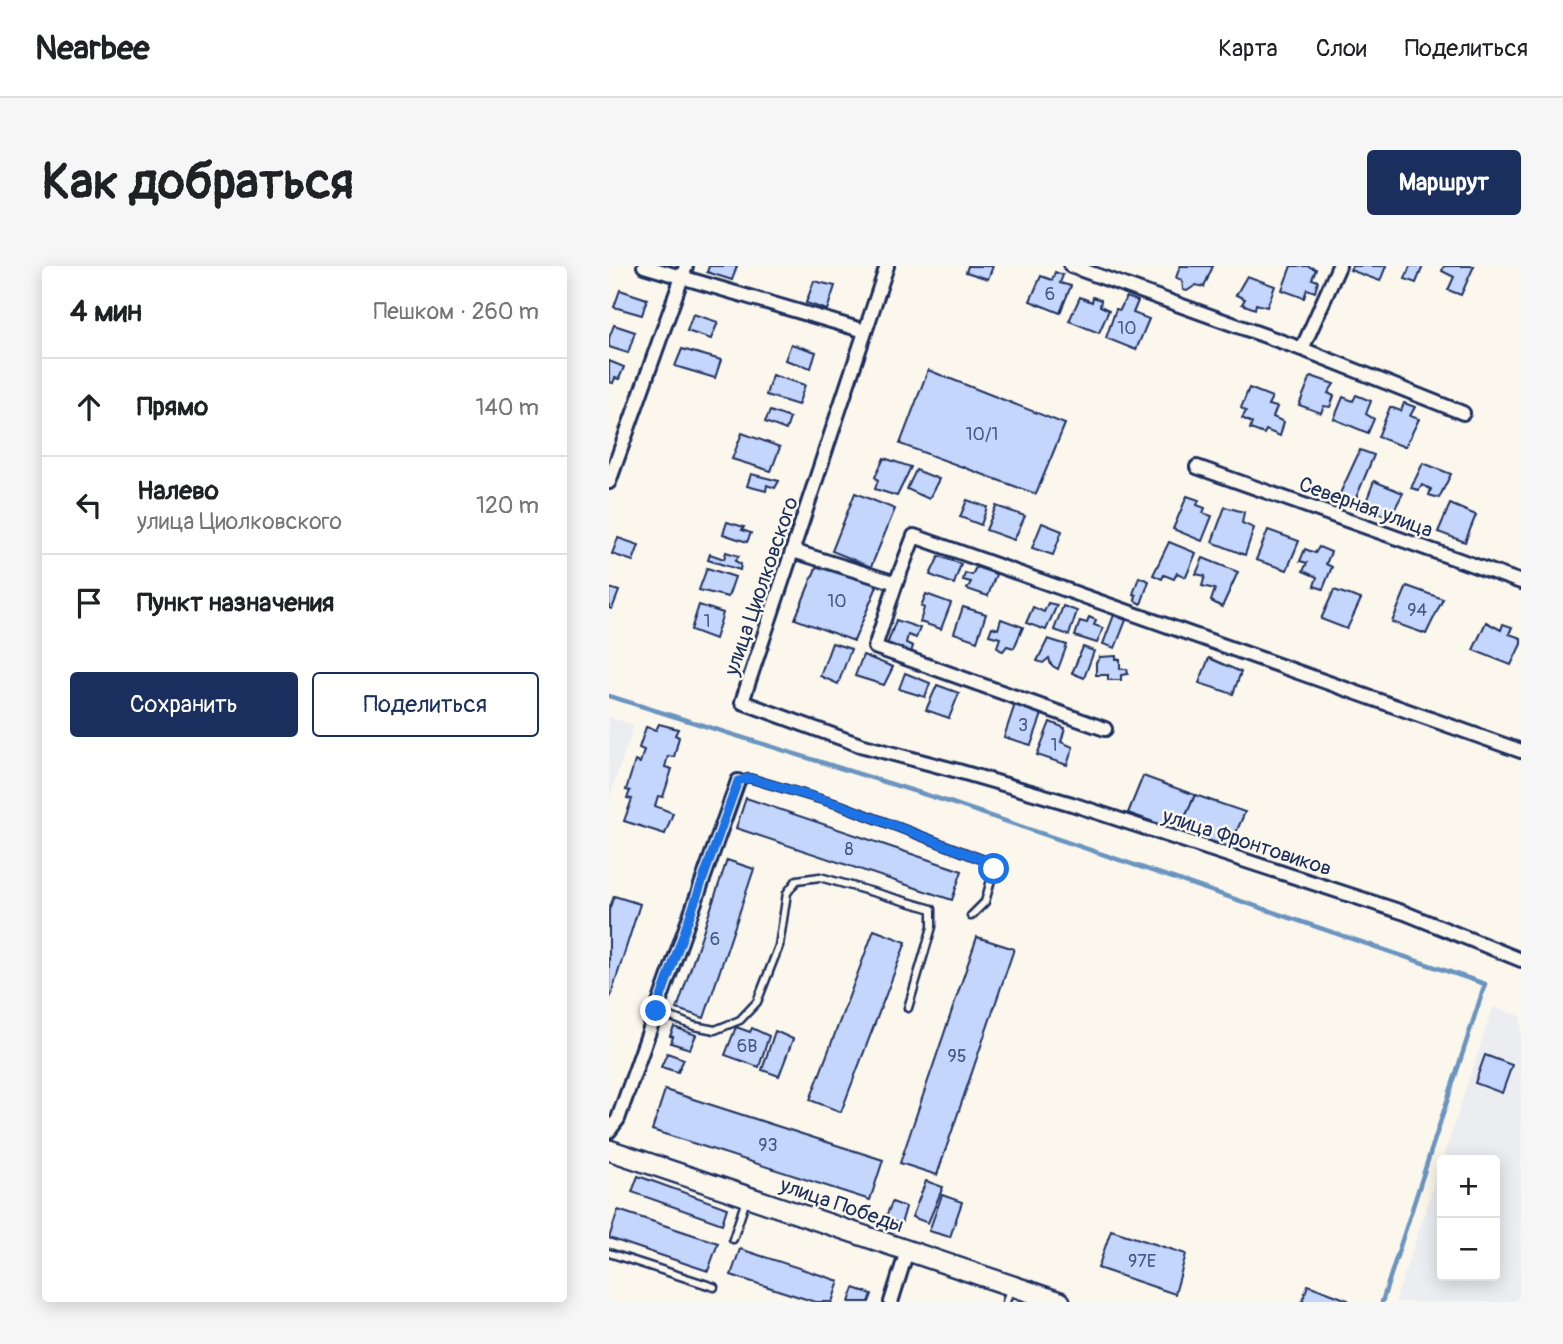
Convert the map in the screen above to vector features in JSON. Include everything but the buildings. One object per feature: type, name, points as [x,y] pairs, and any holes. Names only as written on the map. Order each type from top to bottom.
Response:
[{"type":"main road","name":"улица Победы","points":[[609,1152],[746,1200],[1059,1302]]},
{"type":"main road","name":"улица Победы","points":[[609,1152],[907,1252],[1008,1295],[1050,1302]]},
{"type":"street","points":[[644,266],[684,272],[865,331]]},
{"type":"street","name":"улица Циолковского","points":[[887,266],[742,702],[860,745],[958,771]]},
{"type":"street","points":[[1070,266],[1303,349],[1463,413]]},
{"type":"street","points":[[1303,349],[1339,266]]},
{"type":"street","points":[[609,482],[684,272]]},
{"type":"street","name":"Северная улица","points":[[1197,467],[1521,582]]},
{"type":"street","points":[[1105,729],[875,647],[914,536],[1521,751]]},
{"type":"street","points":[[793,551],[896,583]]},
{"type":"street","name":"улица Фронтовиков","points":[[958,771],[1072,804],[1405,914],[1521,960]]},
{"type":"street","points":[[609,1131],[618,1119],[738,781]]},
{"type":"street","points":[[891,1302],[907,1252]]},
{"type":"lane","points":[[738,781],[749,778],[840,805],[989,862],[994,869],[985,902],[971,916]]},
{"type":"lane","points":[[656,1011],[694,1026],[715,1030],[740,1020],[757,1002],[779,946],[787,894],[797,880],[820,877],[932,909],[932,927],[908,1008]]},
{"type":"lane","points":[[733,1239],[746,1200]]},
{"type":"lane","points":[[609,1252],[714,1287]]},
{"type":"shaded area","points":[[609,717],[634,725],[609,799]]},
{"type":"shaded area","points":[[1493,1007],[1521,1016],[1521,1302],[1395,1302],[1437,1176],[1437,1281],[1500,1281],[1500,1155],[1444,1155]]},
{"type":"waterway","points":[[609,696],[949,802],[1485,984],[1382,1302]]},
{"type":"route","points":[[656,1011],[738,781],[749,778],[840,805],[989,862],[994,869]]}]
